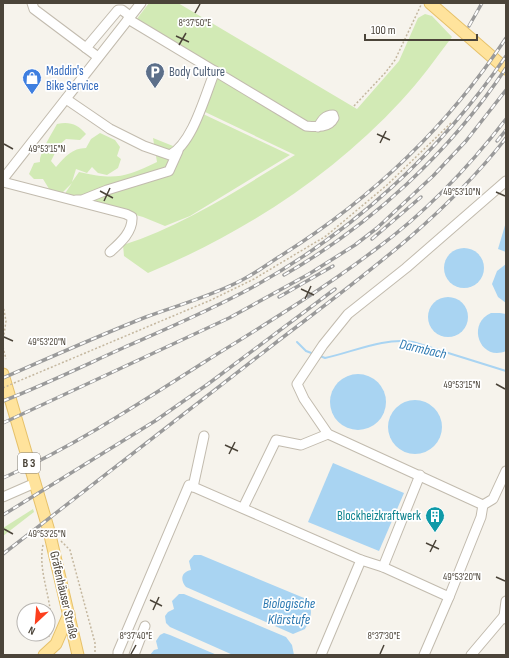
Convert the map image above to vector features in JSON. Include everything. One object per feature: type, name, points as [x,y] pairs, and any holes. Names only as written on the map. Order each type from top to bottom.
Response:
[{"type":"main road","points":[[430,3],[506,69]]},
{"type":"main road","name":"Gräfenhäuser Straße","points":[[3,374],[35,483],[69,614],[78,655]]},
{"type":"main road","points":[[44,655],[56,644],[69,614]]},
{"type":"street","points":[[32,3],[34,9],[98,57]]},
{"type":"street","points":[[110,252],[122,241],[132,225],[132,217],[126,214],[69,200],[3,181],[18,153],[66,98],[140,3]]},
{"type":"street","points":[[86,48],[118,10],[122,10],[129,18],[306,126],[318,127]]},
{"type":"street","points":[[69,200],[82,200],[106,190],[169,171],[178,151],[186,139],[215,71]]},
{"type":"street","points":[[66,98],[110,129],[144,146],[170,155],[178,151]]},
{"type":"street","points":[[483,505],[328,434],[304,399],[297,384],[323,345],[348,314],[406,268],[506,181]]},
{"type":"street","points":[[243,508],[276,440],[301,445],[328,434]]},
{"type":"street","points":[[193,487],[204,436]]},
{"type":"street","points":[[483,505],[493,500],[506,471]]},
{"type":"street","points":[[383,567],[420,475]]},
{"type":"street","points":[[3,497],[35,483]]},
{"type":"street","points":[[118,655],[189,485],[361,560],[383,567],[449,597]]},
{"type":"street","points":[[424,655],[481,517],[483,505]]},
{"type":"street","points":[[321,655],[361,560]]},
{"type":"street","points":[[471,655],[505,617],[506,601]]},
{"type":"street","points":[[134,655],[146,626]]},
{"type":"path","points":[[354,106],[395,60],[422,3]]},
{"type":"path","points":[[3,388],[211,300],[254,279],[326,236],[387,185],[451,123]]},
{"type":"path","points":[[3,306],[6,320],[3,341]]},
{"type":"path","points":[[3,347],[6,359]]},
{"type":"path","points":[[59,539],[70,550],[95,643],[95,655]]},
{"type":"path","points":[[44,541],[40,558],[48,602]]},
{"type":"green space","points":[[149,3],[178,3],[357,109],[399,61],[418,18],[425,14],[432,16],[452,37],[401,101],[346,154],[284,200],[251,221],[217,240],[148,273],[124,256],[123,245],[146,237],[190,217],[295,155],[203,111],[218,71],[136,20]]},
{"type":"green space","points":[[201,113],[290,155],[190,216],[165,226],[143,217],[64,195],[72,183],[61,194],[51,192],[43,179],[34,179],[29,174],[34,163],[40,162],[44,149],[57,124],[73,124],[86,134],[80,140],[66,139],[59,145],[51,161],[56,167],[73,151],[86,148],[91,139],[100,133],[115,140],[120,147],[117,156],[121,159],[118,168],[107,175],[98,173],[92,167],[87,173],[76,169],[72,182],[79,172],[111,177],[119,176],[157,162],[153,138],[173,146],[188,144]]},
{"type":"green space","points":[[33,509],[34,512],[3,536],[3,528]]},
{"type":"water","points":[[506,222],[506,252],[498,249]]},
{"type":"water","points":[[468,248],[475,251],[481,257],[484,268],[483,276],[475,285],[468,288],[460,288],[453,285],[445,276],[444,264],[447,257],[456,249]]},
{"type":"water","points":[[506,264],[506,303],[498,297],[492,284],[497,271]]},
{"type":"water","points":[[452,297],[459,300],[465,306],[468,317],[467,325],[459,334],[452,337],[444,337],[437,334],[429,325],[428,313],[431,306],[440,298]]},
{"type":"water","points":[[491,313],[506,314],[506,351],[497,353],[489,351],[483,347],[479,340],[479,325],[483,318]]},
{"type":"water","points":[[358,374],[373,379],[381,387],[386,402],[381,417],[373,425],[358,430],[343,425],[335,417],[330,402],[335,387],[343,379]]},
{"type":"water","points":[[410,400],[420,400],[430,404],[438,412],[442,422],[442,432],[438,442],[430,450],[420,454],[410,454],[400,450],[392,442],[388,432],[388,422],[392,412],[400,404]]},
{"type":"water","points":[[333,463],[404,493],[379,551],[308,522]]},
{"type":"water","name":"Biologische Klärstufe","points":[[194,555],[201,555],[304,598],[311,609],[309,621],[305,629],[293,634],[186,587],[182,577],[183,574],[191,570],[189,561]]},
{"type":"water","name":"Biologische Klärstufe","points":[[179,594],[184,594],[286,637],[292,645],[294,655],[233,655],[170,627],[166,623],[165,616],[168,612],[174,609],[172,601]]},
{"type":"water","points":[[164,633],[217,655],[150,655],[154,650],[158,649],[156,641],[160,635]]},
{"type":"waterway","name":"Darmbach","points":[[320,356],[325,358],[380,343],[402,341],[413,342],[506,371]]},
{"type":"waterway","name":"Darmbach","points":[[297,342],[306,351],[314,354]]},
{"type":"railway","points":[[469,26],[482,3]]},
{"type":"railway","points":[[3,378],[128,324],[231,286],[315,233],[377,185],[433,131],[459,101],[506,38]]},
{"type":"railway","points":[[3,401],[221,304],[290,265],[326,241],[393,186],[424,156],[481,91],[506,56]]},
{"type":"railway","points":[[284,275],[348,233],[378,210],[407,184],[460,129],[506,68]]},
{"type":"railway","points":[[3,423],[229,318],[309,274],[355,245],[377,228],[433,176],[466,141],[506,90]]},
{"type":"railway","points":[[3,478],[30,466],[107,423],[335,279],[394,235],[429,205],[462,172],[506,119]]},
{"type":"railway","points":[[497,141],[506,130]]},
{"type":"railway","points":[[3,554],[399,247],[455,195],[506,138]]},
{"type":"railway","points":[[372,239],[421,197]]},
{"type":"railway","points":[[279,297],[333,266]]},
{"type":"railway","points":[[3,515],[155,421],[208,384],[335,289]]},
{"type":"place","name":"Body Culture","points":[[155,89]]},
{"type":"place","name":"Maddin's Bike Service","points":[[32,95]]},
{"type":"place","name":"Blockheizkraftwerk","points":[[435,533]]}]
